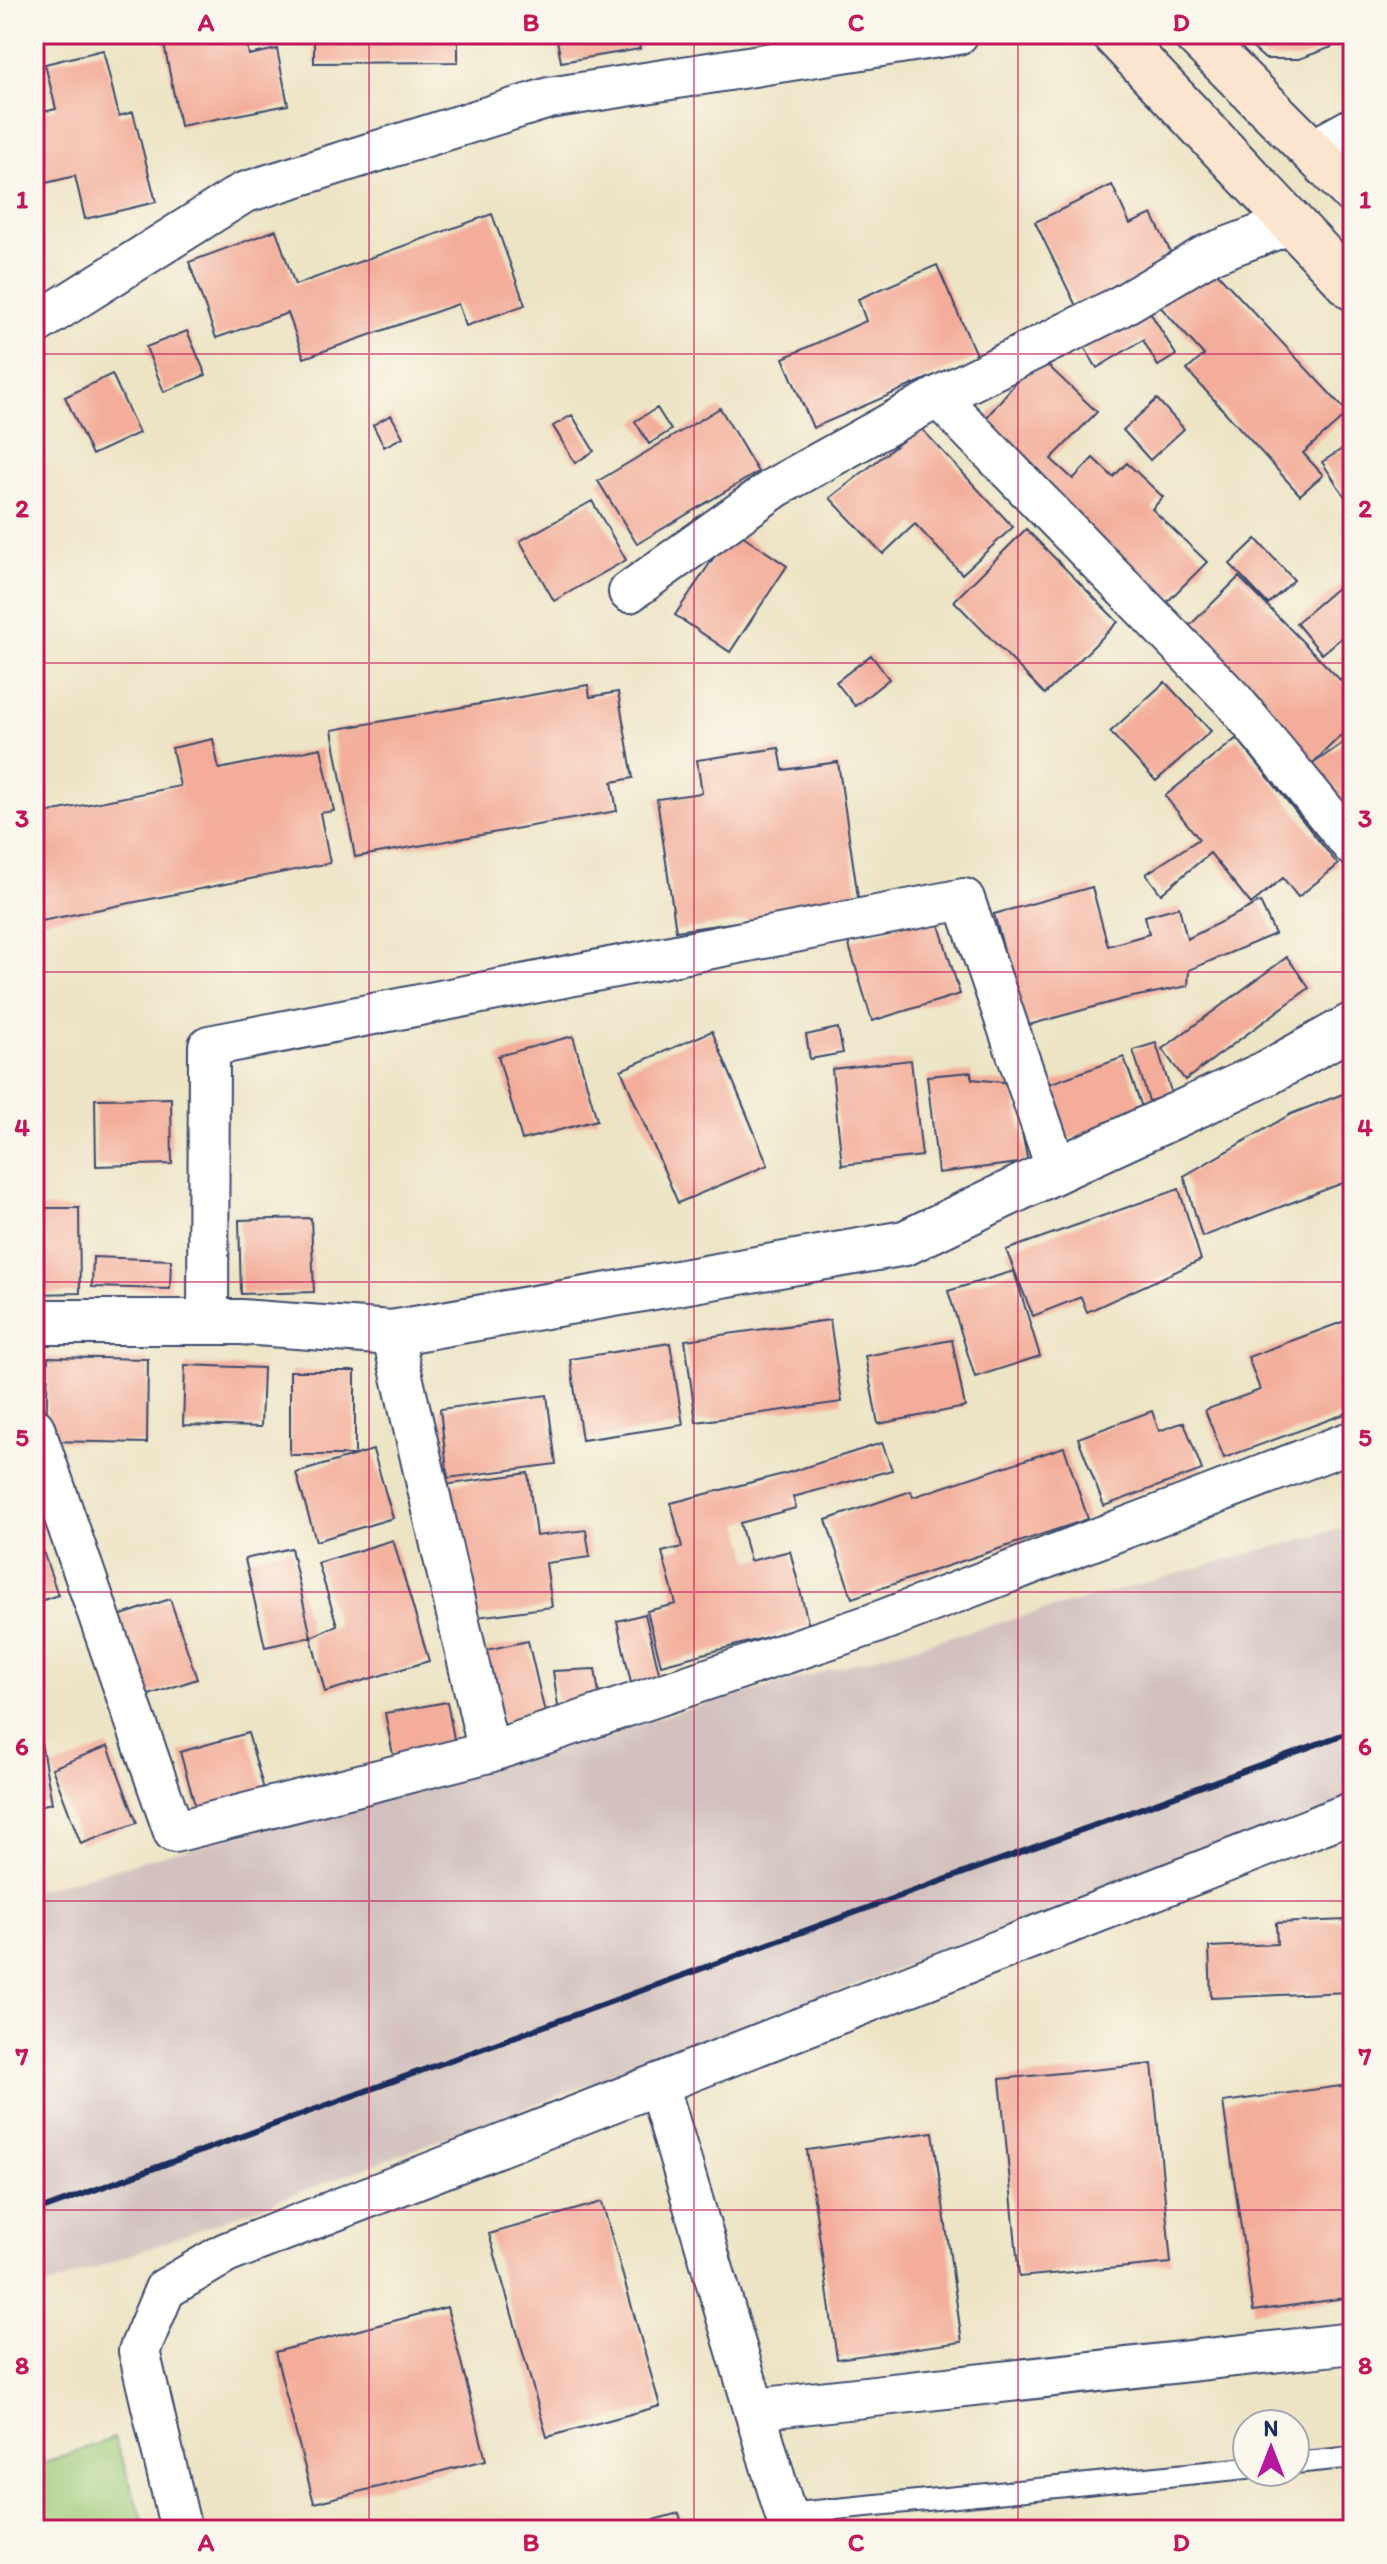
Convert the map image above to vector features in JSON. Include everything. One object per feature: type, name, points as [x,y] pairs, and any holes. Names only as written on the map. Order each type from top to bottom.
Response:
[{"type":"main road","points":[[1114,34],[1353,288]]},
{"type":"main road","points":[[1195,34],[1353,192]]},
{"type":"street","points":[[34,325],[243,193],[549,98],[958,34]]},
{"type":"street","points":[[1311,151],[1353,128]]},
{"type":"street","points":[[629,592],[776,487],[938,397],[1119,307],[1207,255],[1292,223]]},
{"type":"street","points":[[938,397],[1233,700],[1353,846]]},
{"type":"street","points":[[208,1322],[209,1046],[964,899],[1057,1170]]},
{"type":"street","points":[[34,1322],[208,1322],[392,1333],[905,1243],[1267,1073],[1353,1025]]},
{"type":"street","points":[[392,1333],[489,1752]]},
{"type":"street","points":[[34,1428],[174,1832],[489,1752],[873,1624],[1353,1441]]},
{"type":"street","points":[[181,2530],[139,2351],[165,2289],[226,2253],[1353,1812]]},
{"type":"street","points":[[658,2084],[788,2522]]},
{"type":"street","points":[[756,2409],[1353,2343]]},
{"type":"lane","points":[[1311,2461],[1353,2457]]},
{"type":"lane","points":[[788,2522],[1231,2470]]},
{"type":"shaded area","points":[[1353,1525],[1353,1799],[34,2291],[34,1891]]},
{"type":"green space","points":[[114,2438],[147,2530],[34,2530],[34,2466]]},
{"type":"building","points":[[162,34],[245,34],[249,55],[277,49],[288,105],[180,126]]},
{"type":"building","points":[[314,34],[458,34],[458,62],[314,63]]},
{"type":"building","points":[[556,34],[637,34],[640,49],[561,62]]},
{"type":"building","points":[[1237,34],[1325,34],[1332,47],[1299,59],[1265,59]]},
{"type":"building","points":[[103,50],[119,116],[133,112],[156,202],[85,219],[75,176],[34,186],[34,114],[56,109],[45,64]]},
{"type":"building","points":[[1112,185],[1130,224],[1152,214],[1175,261],[1077,308],[1035,222]]},
{"type":"building","points":[[492,214],[525,305],[466,326],[458,304],[304,358],[288,313],[216,338],[189,262],[276,230],[295,285]]},
{"type":"building","points":[[937,265],[977,357],[813,428],[783,358],[866,321],[858,299]]},
{"type":"building","points":[[1215,271],[1348,413],[1303,453],[1323,475],[1300,495],[1187,370],[1204,355],[1156,302]]},
{"type":"building","points":[[1142,299],[1176,355],[1158,366],[1143,340],[1097,368],[1078,337]]},
{"type":"building","points":[[187,331],[206,375],[164,392],[146,347]]},
{"type":"building","points":[[1038,356],[1097,412],[1051,459],[1073,479],[1093,458],[1113,477],[1127,463],[1163,497],[1152,509],[1207,562],[1162,607],[981,424]]},
{"type":"building","points":[[112,374],[139,433],[92,455],[65,397]]},
{"type":"building","points":[[1157,399],[1184,429],[1150,460],[1123,430]]},
{"type":"building","points":[[657,408],[671,430],[649,444],[635,421]]},
{"type":"building","points":[[720,408],[758,472],[637,544],[598,481]]},
{"type":"building","points":[[391,415],[403,437],[384,447],[373,425]]},
{"type":"building","points":[[572,415],[594,451],[575,463],[553,426]]},
{"type":"building","points":[[920,427],[1013,527],[962,574],[915,524],[883,554],[830,498]]},
{"type":"building","points":[[1353,442],[1353,509],[1322,462]]},
{"type":"building","points":[[592,501],[626,560],[554,601],[520,541]]},
{"type":"building","points":[[733,529],[787,566],[730,652],[675,615]]},
{"type":"building","points":[[1026,529],[1118,622],[1045,694],[954,601]]},
{"type":"building","points":[[1256,539],[1294,580],[1268,604],[1230,564]]},
{"type":"building","points":[[1239,577],[1353,693],[1353,723],[1311,765],[1181,634]]},
{"type":"building","points":[[1345,581],[1353,590],[1353,628],[1322,654],[1296,623]]},
{"type":"building","points":[[871,655],[889,679],[855,706],[836,682]]},
{"type":"building","points":[[1165,682],[1211,731],[1156,781],[1110,732]]},
{"type":"building","points":[[588,685],[590,697],[618,692],[633,778],[612,782],[617,811],[355,857],[332,730]]},
{"type":"building","points":[[1353,736],[1353,818],[1311,765]]},
{"type":"building","points":[[1237,738],[1338,865],[1298,897],[1283,878],[1251,904],[1210,853],[1161,894],[1146,874],[1199,839],[1165,796]]},
{"type":"building","points":[[213,739],[219,769],[321,748],[334,811],[320,813],[330,863],[36,922],[34,815],[180,786],[172,748]]},
{"type":"building","points":[[779,748],[783,770],[838,762],[859,904],[676,931],[657,799],[702,793],[697,760]]},
{"type":"building","points":[[1092,887],[1108,946],[1149,934],[1145,916],[1179,907],[1187,939],[1260,902],[1275,934],[1189,970],[1188,986],[1123,999],[1025,1026],[994,914]]},
{"type":"building","points":[[936,915],[960,994],[872,1021],[848,942]]},
{"type":"building","points":[[1287,957],[1309,988],[1185,1080],[1162,1049]]},
{"type":"building","points":[[838,1028],[843,1053],[810,1059],[806,1035]]},
{"type":"building","points":[[712,1031],[768,1165],[678,1203],[621,1070]]},
{"type":"building","points":[[573,1036],[597,1120],[522,1140],[498,1056]]},
{"type":"building","points":[[1156,1043],[1172,1095],[1149,1101],[1133,1050]]},
{"type":"building","points":[[1124,1057],[1144,1113],[1059,1143],[1040,1087]]},
{"type":"building","points":[[911,1060],[922,1156],[842,1165],[832,1069]]},
{"type":"building","points":[[971,1072],[972,1079],[1012,1083],[1028,1162],[938,1173],[927,1076]]},
{"type":"building","points":[[1353,1090],[1353,1179],[1202,1237],[1184,1176],[1291,1114]]},
{"type":"building","points":[[171,1098],[172,1164],[96,1166],[95,1099]]},
{"type":"building","points":[[1179,1189],[1201,1260],[1087,1312],[1081,1297],[1033,1316],[1006,1250]]},
{"type":"building","points":[[34,1208],[79,1208],[80,1293],[34,1294]]},
{"type":"building","points":[[311,1218],[314,1292],[241,1294],[239,1220]]},
{"type":"building","points":[[93,1257],[171,1260],[170,1289],[92,1287]]},
{"type":"building","points":[[1014,1271],[1040,1356],[975,1377],[948,1291]]},
{"type":"building","points":[[1353,1318],[1353,1411],[1224,1458],[1205,1410],[1260,1390],[1248,1357]]},
{"type":"building","points":[[830,1320],[842,1402],[696,1422],[685,1340]]},
{"type":"building","points":[[952,1340],[965,1407],[878,1424],[865,1356]]},
{"type":"building","points":[[670,1343],[683,1425],[582,1440],[570,1359]]},
{"type":"building","points":[[48,1357],[148,1359],[147,1443],[46,1441]]},
{"type":"building","points":[[185,1365],[263,1368],[261,1427],[183,1425]]},
{"type":"building","points":[[290,1371],[355,1371],[355,1455],[290,1455]]},
{"type":"building","points":[[547,1395],[556,1464],[448,1478],[440,1409]]},
{"type":"building","points":[[1152,1411],[1159,1431],[1184,1422],[1202,1470],[1104,1506],[1078,1438]]},
{"type":"building","points":[[882,1443],[892,1470],[793,1497],[796,1508],[740,1523],[750,1561],[790,1551],[809,1626],[661,1665],[647,1611],[676,1604],[662,1552],[682,1547],[671,1503],[787,1473]]},
{"type":"building","points":[[1064,1447],[1088,1519],[852,1598],[826,1520],[911,1491],[913,1497]]},
{"type":"building","points":[[373,1450],[393,1518],[316,1541],[296,1473]]},
{"type":"building","points":[[528,1473],[536,1536],[586,1530],[590,1557],[546,1563],[552,1607],[462,1619],[444,1485]]},
{"type":"building","points":[[34,1525],[58,1595],[34,1603]]},
{"type":"building","points":[[393,1540],[429,1661],[325,1692],[311,1637],[337,1625],[318,1563]]},
{"type":"building","points":[[291,1548],[311,1637],[265,1647],[245,1559]]},
{"type":"building","points":[[170,1599],[197,1679],[146,1696],[119,1616]]},
{"type":"building","points":[[645,1614],[662,1685],[633,1692],[617,1621]]},
{"type":"building","points":[[528,1641],[546,1717],[504,1727],[486,1650]]},
{"type":"building","points":[[595,1669],[601,1707],[559,1713],[553,1671]]},
{"type":"building","points":[[447,1702],[455,1744],[393,1755],[385,1713]]},
{"type":"building","points":[[248,1733],[265,1793],[197,1812],[180,1752]]},
{"type":"building","points":[[40,1737],[52,1803],[34,1807],[34,1739]]},
{"type":"building","points":[[108,1746],[137,1823],[81,1844],[52,1768]]},
{"type":"building","points":[[1346,1920],[1348,1992],[1211,1998],[1209,1947],[1277,1944],[1276,1923]]},
{"type":"building","points":[[1152,2064],[1171,2263],[1019,2277],[1000,2079]]},
{"type":"building","points":[[1348,2085],[1353,2119],[1353,2297],[1253,2311],[1223,2102]]},
{"type":"building","points":[[933,2132],[962,2342],[837,2359],[807,2150]]},
{"type":"building","points":[[602,2202],[660,2406],[547,2437],[489,2234]]},
{"type":"building","points":[[447,2307],[486,2460],[314,2503],[275,2352]]},
{"type":"building","points":[[679,2513],[684,2530],[620,2530],[620,2529]]},
{"type":"railway","points":[[34,2212],[1353,1731]]}]
